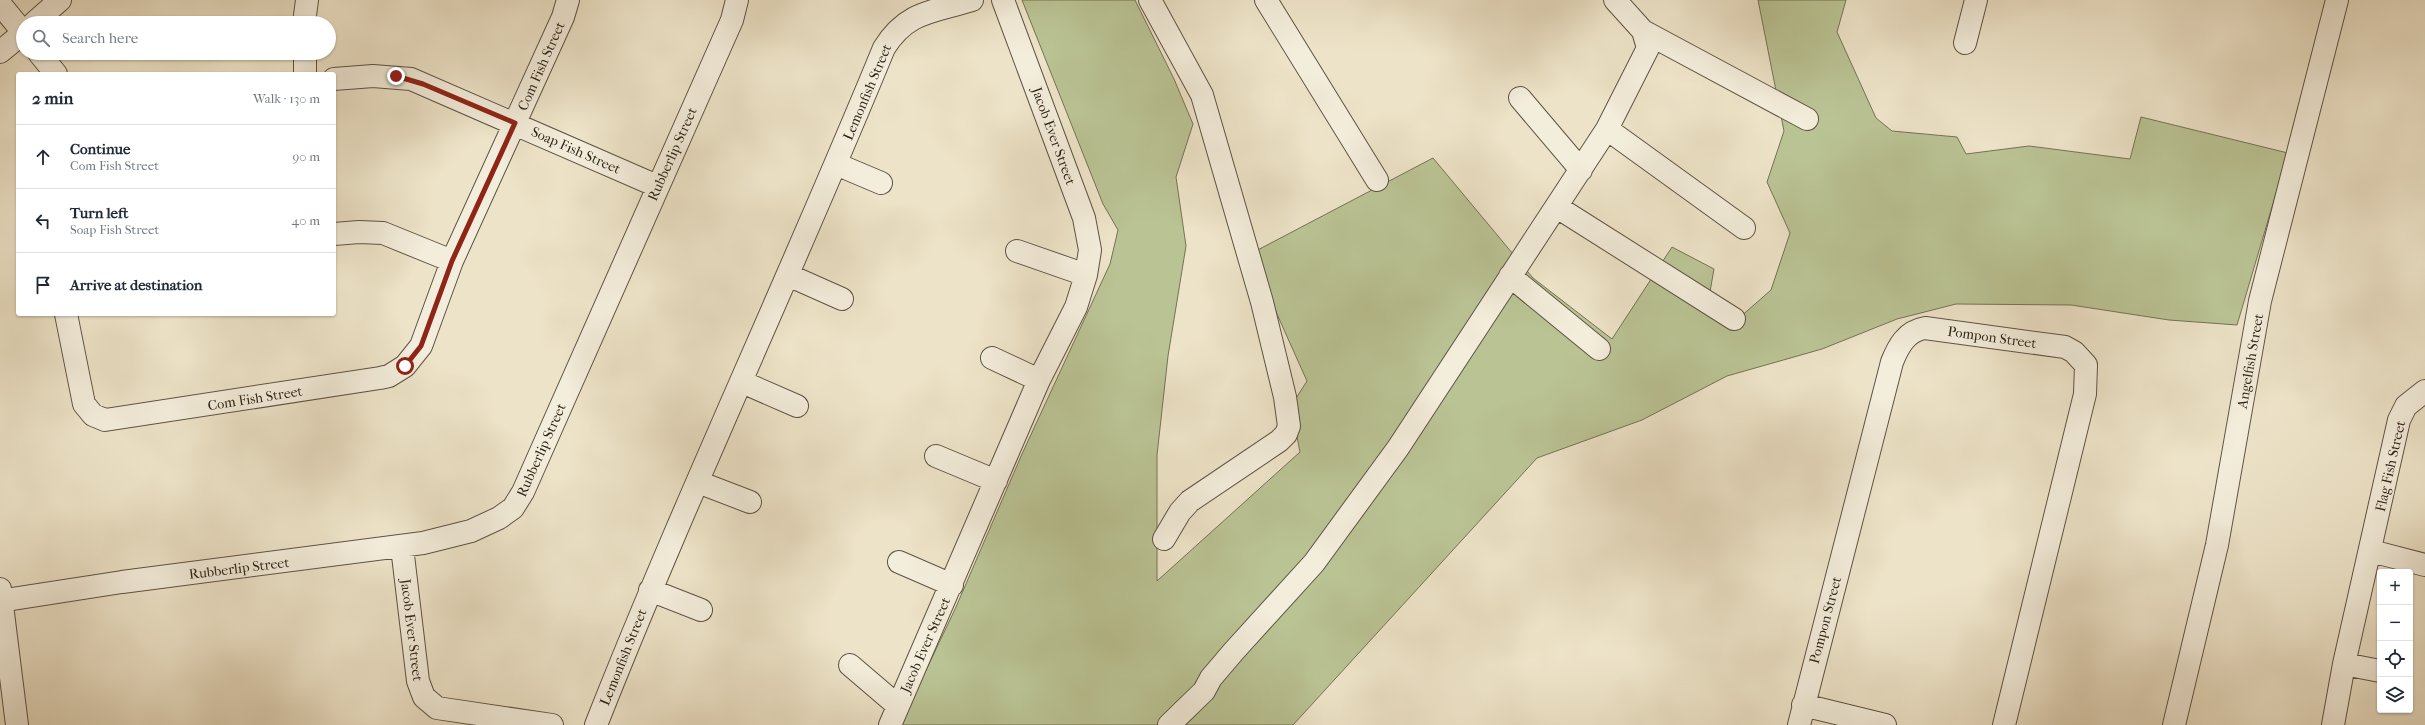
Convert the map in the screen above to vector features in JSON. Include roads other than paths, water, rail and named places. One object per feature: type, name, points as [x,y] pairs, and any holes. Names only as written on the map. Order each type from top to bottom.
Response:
[{"type":"street","points":[[42,16],[60,0]]},
{"type":"street","points":[[305,16],[307,0]]},
{"type":"street","name":"Com Fish Street","points":[[66,316],[84,404],[93,415],[105,420],[113,420],[389,376],[405,366],[419,350],[452,261],[564,17],[568,0]]},
{"type":"street","name":"Rubberlip Street","points":[[1,597],[402,547],[471,531],[508,513],[523,492],[657,186],[732,20],[737,0]]},
{"type":"street","name":"Lemonfish Street","points":[[596,725],[650,590],[742,382],[836,164],[884,48],[896,31],[913,18],[972,0]]},
{"type":"street","name":"Jacob Ever Street","points":[[850,664],[894,716],[952,585],[1039,380],[1076,307],[1086,275],[1090,250],[1084,218],[1003,0]]},
{"type":"street","points":[[1150,0],[1202,95],[1262,302],[1285,397],[1289,426],[1286,434],[1279,441],[1190,501],[1180,512],[1164,539]]},
{"type":"street","points":[[1266,0],[1377,180]]},
{"type":"street","points":[[1615,0],[1643,31],[1807,119]]},
{"type":"street","points":[[1965,43],[1976,0]]},
{"type":"street","name":"Angelfish Street","points":[[2174,725],[2217,545],[2260,301],[2336,0]]},
{"type":"street","points":[[0,4],[16,24]]},
{"type":"street","points":[[1169,725],[1204,691],[1211,678],[1234,651],[1314,563],[1398,448],[1607,129],[1648,48],[1643,31]]},
{"type":"street","points":[[0,52],[16,39]]},
{"type":"street","points":[[45,60],[54,72]]},
{"type":"street","points":[[304,60],[305,72]]},
{"type":"street","name":"Soap Fish Street","points":[[336,79],[373,76],[410,79],[515,123],[657,186]]},
{"type":"street","points":[[1520,98],[1581,170]]},
{"type":"street","points":[[1607,129],[1744,228]]},
{"type":"street","points":[[836,164],[881,183]]},
{"type":"street","points":[[1557,207],[1734,319]]},
{"type":"street","points":[[336,234],[359,232],[383,233],[452,261]]},
{"type":"street","points":[[1017,251],[1086,275]]},
{"type":"street","points":[[788,275],[842,299]]},
{"type":"street","points":[[1510,276],[1599,349]]},
{"type":"street","name":"Pompon Street","points":[[1885,725],[1801,715],[1892,362],[1906,337],[1918,329],[1931,329],[2065,347],[2083,359],[2087,372],[2085,394],[2004,725]]},
{"type":"street","points":[[992,358],[1039,380]]},
{"type":"street","points":[[742,382],[797,406]]},
{"type":"street","name":"Flag Fish Street","points":[[2333,725],[2344,664],[2371,552],[2399,420],[2406,406],[2425,391]]},
{"type":"street","points":[[936,456],[996,481]]},
{"type":"street","points":[[698,482],[750,502]]},
{"type":"street","name":"Jacob Ever Street","points":[[402,547],[418,681],[424,697],[429,704],[446,711],[480,713],[552,725]]},
{"type":"street","points":[[2371,552],[2425,565]]},
{"type":"street","name":"Jacob Ever Street","points":[[899,562],[952,585]]},
{"type":"street","points":[[650,590],[701,610]]},
{"type":"street","points":[[1,597],[17,725]]},
{"type":"street","points":[[2344,664],[2377,670]]}]
